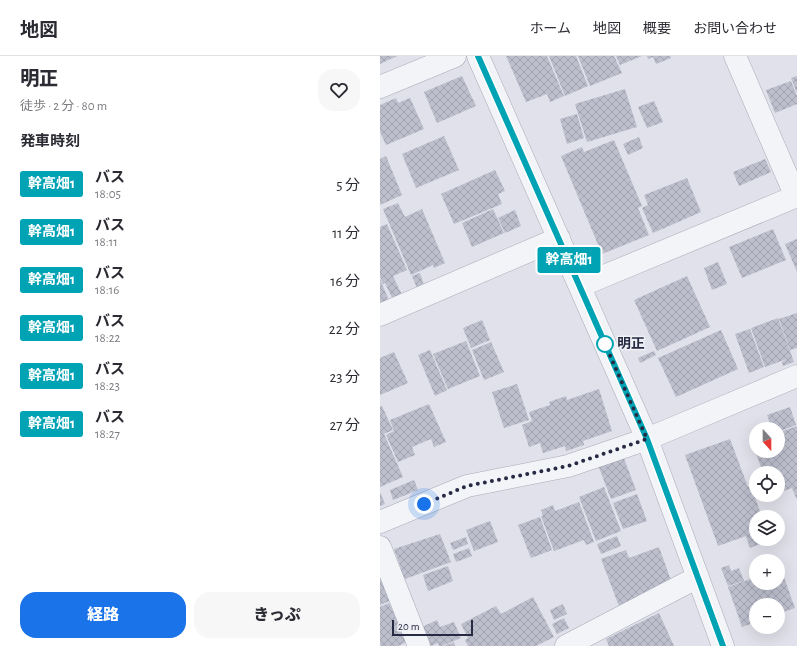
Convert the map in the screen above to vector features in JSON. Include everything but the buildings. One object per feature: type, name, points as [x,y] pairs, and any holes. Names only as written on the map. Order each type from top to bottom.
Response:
[{"type":"street","points":[[380,87],[455,56]]},
{"type":"street","points":[[478,56],[647,439],[723,646]]},
{"type":"street","points":[[580,286],[797,197],[735,56]]},
{"type":"street","points":[[380,316],[559,238]]},
{"type":"street","points":[[380,522],[467,486],[568,466],[647,439],[797,376]]},
{"type":"street","points":[[380,547],[419,646]]},
{"type":"street","points":[[566,646],[698,577]]},
{"type":"bus line","name":"幹高畑1","points":[[478,56],[647,439],[723,646]]},
{"type":"place","name":"明正","points":[[605,344]]},
{"type":"route","points":[[424,504],[467,486],[568,466],[647,439],[604,342],[605,344]]}]
